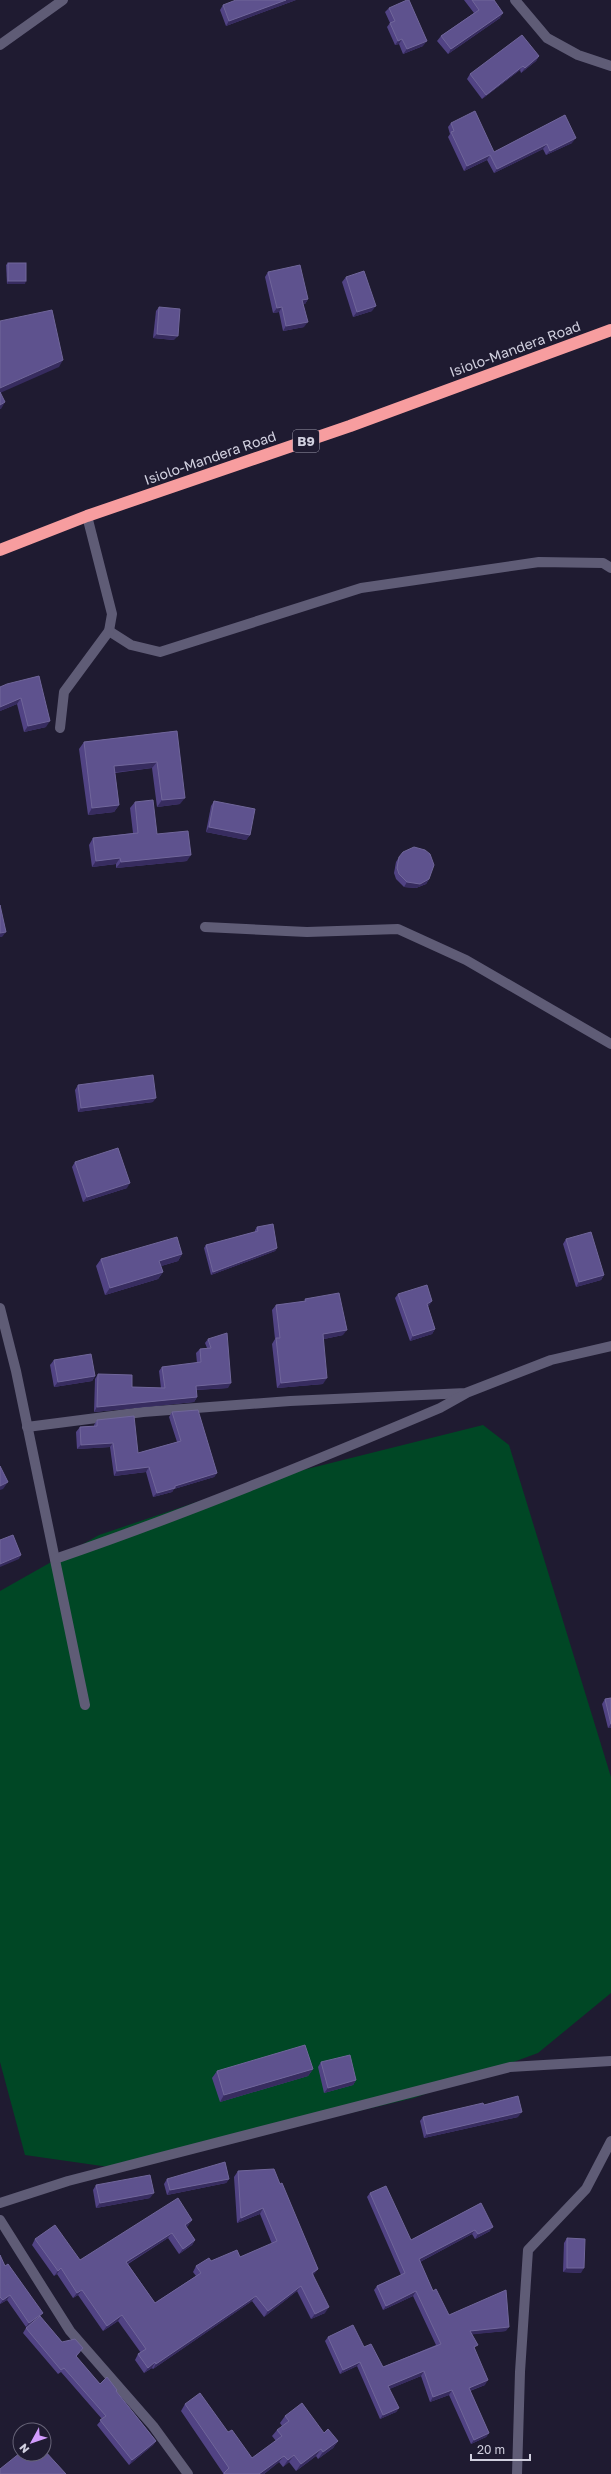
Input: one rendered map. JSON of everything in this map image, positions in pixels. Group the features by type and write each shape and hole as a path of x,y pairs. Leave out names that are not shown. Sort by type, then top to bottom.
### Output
{"highway":[{"name":"Isiolo-Mandera Road","path":"0,550 87,516 350,426 611,330"}],"street":[{"path":"0,45 63,0"},
{"path":"515,0 547,38 578,55 611,66"},
{"path":"60,728 64,692 109,631 112,614 87,516"},
{"path":"109,631 131,645 160,652 361,588 539,562 603,563 611,568"},
{"path":"205,927 307,932 398,929 466,960 611,1044"},
{"path":"0,1308 27,1427 85,1705"},
{"path":"55,1559 153,1526 278,1476 440,1408 466,1393 551,1360 611,1346"},
{"path":"27,1427 190,1409 290,1401 466,1393"},
{"path":"0,2204 68,2181 510,2068 611,2062"},
{"path":"517,2474 520,2372 528,2250 586,2189 611,2142"},
{"path":"0,2220 70,2331 153,2426 188,2474"}],"green space":[{"path":"483,1425 509,1445 611,1777 611,1993 538,2053 414,2098 116,2168 25,2155 0,2062 0,1591 99,1535 259,1481"}],"building":[{"path":"236,0 286,0 229,21 223,5"},
{"path":"409,0 427,41 407,49 402,39 398,41 390,23 395,21 389,8"},
{"path":"472,0 494,0 503,13 451,49 441,36 479,10"},
{"path":"522,35 539,56 525,68 523,66 486,95 470,74"},
{"path":"475,111 494,152 565,115 576,138 550,151 547,144 497,169 490,155 467,166 451,132 454,131 451,123"},
{"path":"8,263 26,263 26,281 8,281"},
{"path":"300,265 308,299 302,300 308,322 286,326 282,307 277,308 268,272"},
{"path":"364,271 376,306 357,312 346,277"},
{"path":"159,307 180,309 178,336 157,334"},
{"path":"52,310 63,360 0,388 0,321"},
{"path":"0,392 5,402 0,405"},
{"path":"39,676 50,721 28,726 21,698 0,707 0,687"},
{"path":"177,731 185,798 162,800 157,762 114,766 119,805 92,808 84,742"},
{"path":"153,800 157,834 188,831 191,855 121,862 120,858 96,861 93,838 138,833 135,802"},
{"path":"214,801 255,809 250,835 209,827"},
{"path":"414,847 425,850 430,854 434,865 429,879 420,884 407,882 399,874 397,868 399,857 403,852"},
{"path":"0,905 6,932 0,933"},
{"path":"153,1075 156,1098 81,1108 78,1085"},
{"path":"118,1148 130,1183 87,1197 75,1162"},
{"path":"273,1224 277,1248 213,1272 206,1245 258,1231 257,1227"},
{"path":"591,1232 604,1275 579,1282 566,1239"},
{"path":"177,1237 182,1254 159,1261 163,1272 110,1288 101,1259"},
{"path":"427,1285 432,1301 427,1304 435,1329 413,1336 398,1294"},
{"path":"339,1293 347,1330 323,1334 327,1378 281,1383 276,1338 280,1338 276,1305 306,1301 305,1299"},
{"path":"227,1333 231,1383 196,1386 197,1397 97,1407 98,1374 132,1375 132,1387 165,1388 162,1367 201,1362 200,1349 211,1348 208,1339"},
{"path":"91,1354 95,1376 58,1382 54,1360"},
{"path":"198,1410 217,1473 175,1486 175,1488 157,1493 149,1467 117,1471 113,1443 81,1445 80,1427 97,1426 97,1420 134,1416 138,1453 181,1441 172,1412"},
{"path":"0,1466 8,1482 0,1486"},
{"path":"13,1535 21,1555 0,1564 0,1540"},
{"path":"611,1698 611,1724 605,1699"},
{"path":"305,2045 313,2069 224,2095 217,2071"},
{"path":"350,2055 356,2080 328,2088 321,2062"},
{"path":"518,2096 522,2112 427,2134 423,2117 483,2103 484,2105"},
{"path":"225,2162 229,2179 170,2190 167,2179"},
{"path":"274,2169 280,2184 282,2183 318,2269 312,2273 329,2307 315,2314 301,2286 268,2311 256,2296 148,2368 138,2354 146,2349 122,2315 107,2326 82,2290 77,2293 61,2268 58,2271 35,2239 55,2225 80,2260 178,2198 192,2220 185,2225 195,2240 183,2249 172,2233 126,2262 155,2303 201,2273 196,2266 209,2258 211,2261 237,2250 240,2257 277,2241 263,2208 241,2218 238,2171"},
{"path":"150,2175 154,2193 100,2203 96,2185"},
{"path":"386,2186 411,2240 481,2203 493,2227 478,2234 475,2230 419,2259 433,2291 436,2289 449,2315 506,2290 509,2327 470,2331 478,2345 474,2347 488,2380 469,2388 489,2433 474,2440 452,2390 433,2397 424,2371 388,2386 399,2408 383,2415 360,2362 343,2370 328,2337 353,2325 364,2347 371,2344 383,2367 441,2344 416,2291 386,2306 377,2286 405,2273 370,2193"},
{"path":"567,2238 585,2239 584,2268 567,2268"},
{"path":"0,2255 5,2266 8,2264 43,2313 29,2323 10,2295 3,2300 0,2297"},
{"path":"40,2316 62,2342 75,2339 83,2348 76,2356 100,2384 107,2377 117,2390 116,2391 156,2441 132,2460 100,2420 106,2416 64,2368 61,2370 26,2328"},
{"path":"200,2393 228,2432 232,2430 252,2458 282,2436 277,2430 289,2421 285,2416 302,2403 324,2433 328,2429 338,2441 323,2452 321,2449 301,2464 294,2455 288,2460 284,2456 259,2474 225,2474 224,2473 229,2468 185,2404"},
{"path":"12,2459 12,2462 52,2462 52,2459 66,2474 0,2474 0,2469"}]}
